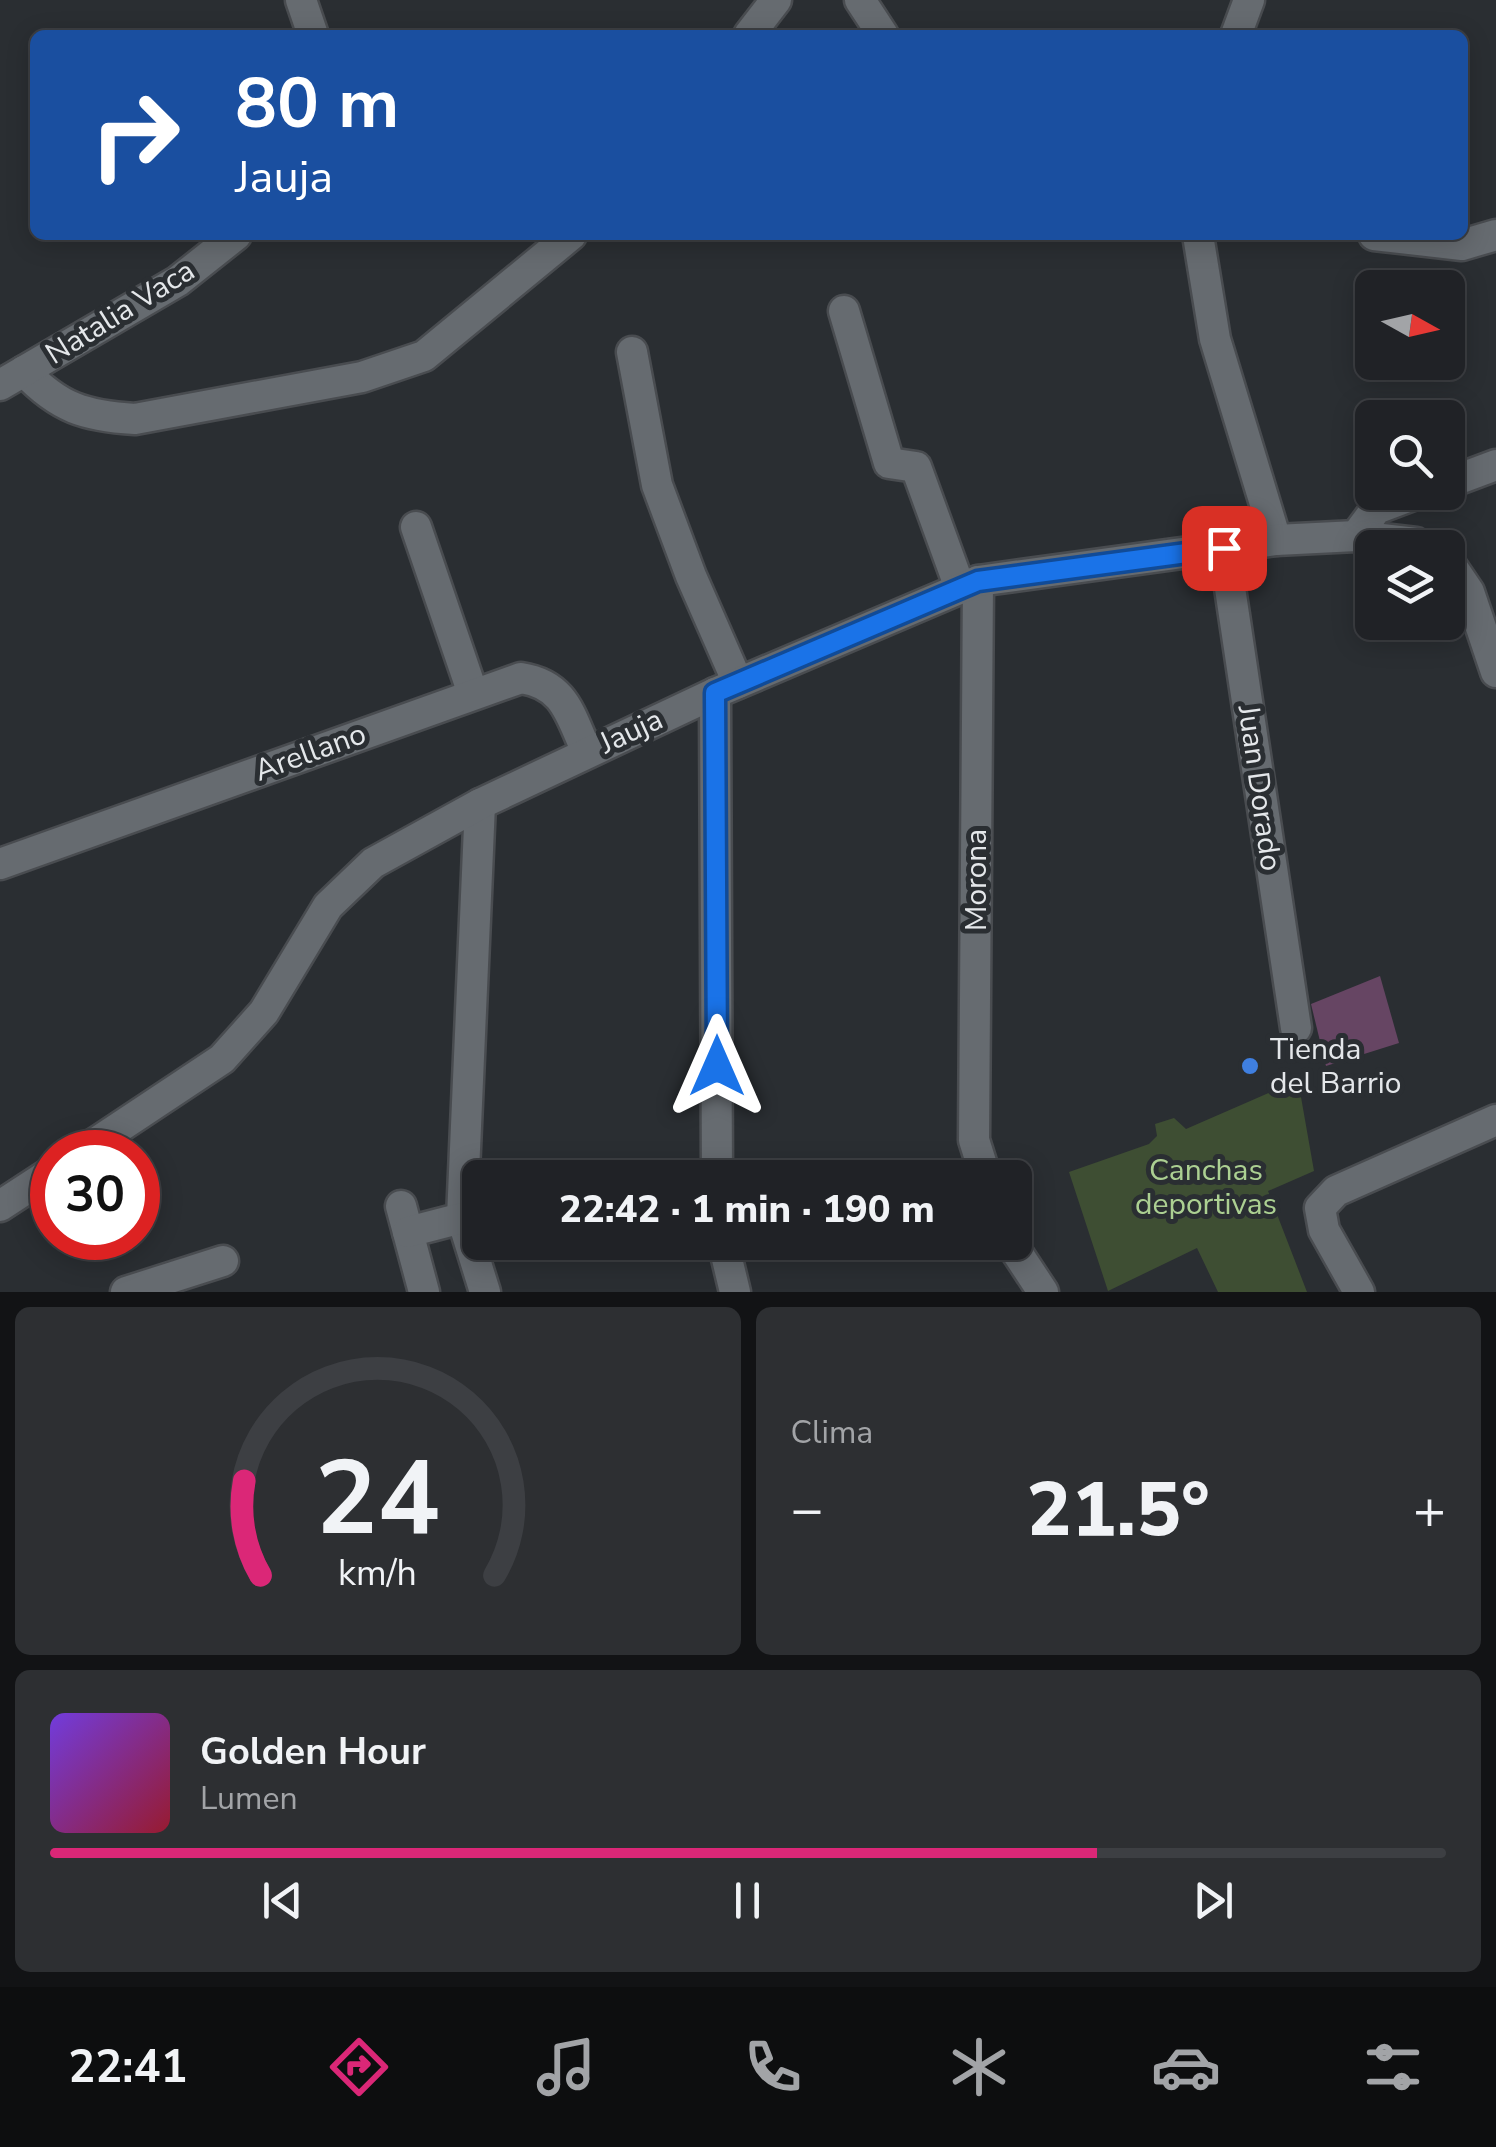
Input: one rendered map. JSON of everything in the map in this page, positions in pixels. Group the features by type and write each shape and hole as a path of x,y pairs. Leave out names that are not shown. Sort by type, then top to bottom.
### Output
{"street":[{"path":"302,0 310,30"},
{"path":"753,30 776,0"},
{"path":"860,0 880,30"},
{"path":"1238,30 1249,0"},
{"path":"1418,240 1462,245 1496,235"},
{"name":"Natalia Vaca","path":"12,378 178,281 230,240"},
{"path":"12,378 72,409 102,417 135,419 362,377 424,356 564,240"},
{"path":"1199,240 1215,339 1276,540"},
{"path":"844,310 889,463 916,466 969,585"},
{"path":"632,352 657,485 727,688 717,1160"},
{"path":"1465,477 1496,465"},
{"path":"416,527 473,694"},
{"name":"Jauja","path":"115,1130 222,1059 264,1012 328,906 373,863 480,804 587,752 969,585 1276,540 1355,536"},
{"name":"Juan Dorado","path":"1224,548 1296,1028"},
{"name":"Morona","path":"969,585 974,1140 980,1160"},
{"path":"1465,587 1496,672"},
{"name":"Arellano","path":"0,864 521,678 552,688 561,697 587,752"},
{"path":"465,1160 480,804"},
{"path":"1359,1292 1324,1230 1320,1208 1336,1191 1496,1120"},
{"path":"0,1206 30,1186"},
{"path":"424,1292 404,1219 462,1218"},
{"path":"475,1260 485,1292"},
{"path":"727,1260 735,1292"},
{"path":"1022,1260 1042,1292"},
{"path":"126,1292 223,1261"}],"green space":[{"name":"Canchas deportivas","path":"1298,1080 1314,1171 1268,1191 1307,1292 1218,1292 1197,1248 1108,1291 1069,1172 1149,1144 1157,1136 1155,1124 1174,1118 1186,1129"}],"building":[{"path":"1380,976 1399,1043 1326,1066 1311,1004"}],"place":[{"name":"Tienda del Barrio","path":"1250,1066"}],"route":[{"path":"717,1066 715,693 978,581 1224,548"}]}
